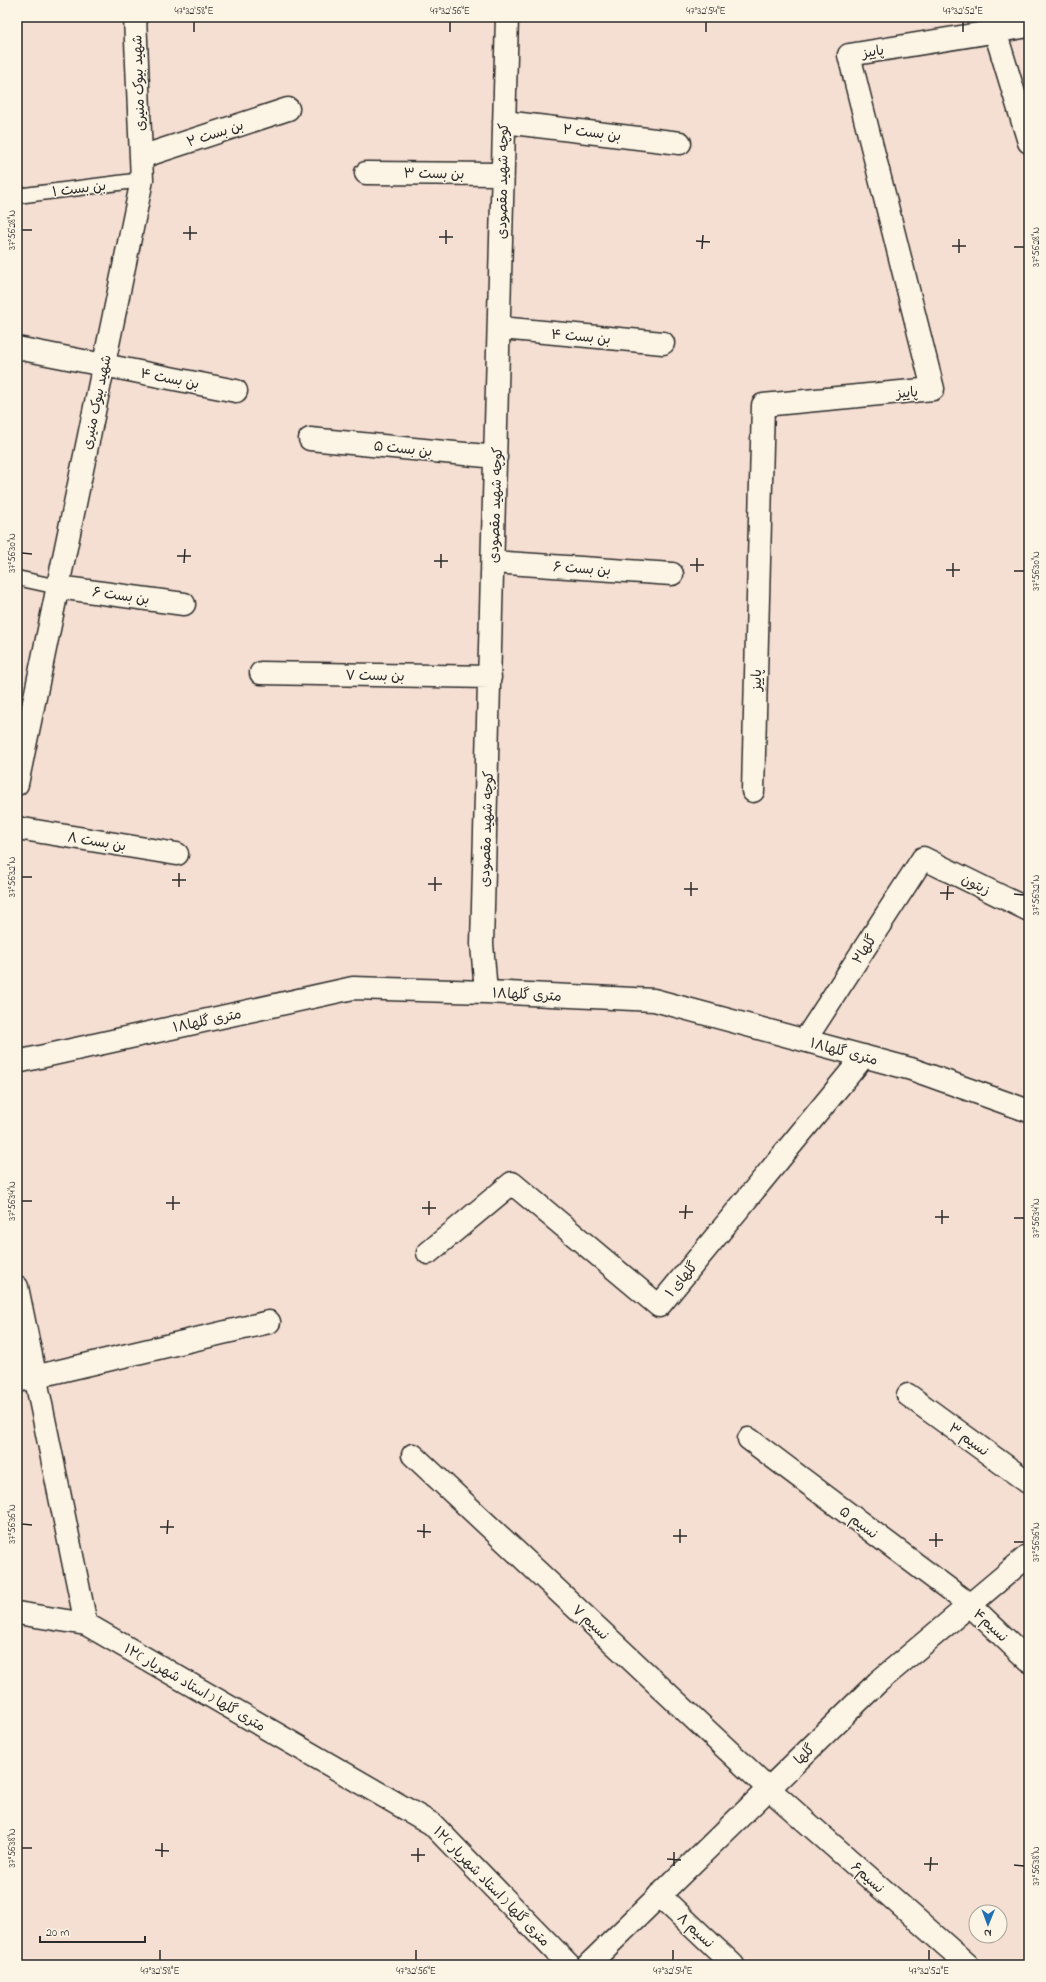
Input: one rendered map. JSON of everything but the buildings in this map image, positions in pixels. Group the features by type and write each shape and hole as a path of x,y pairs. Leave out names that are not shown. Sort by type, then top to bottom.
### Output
{"street":[{"name":"شهید بیوک منیری","path":"17,784 142,180 135,17"},
{"name":"کوچه شهید مقصودی","path":"486,992 482,944 500,328 502,174 507,17"},
{"name":"پاییز","path":"753,791 763,405 933,390 848,55 1029,26"},
{"path":"995,31 1029,142"},
{"name":"بن بست ۲","path":"141,157 288,109"},
{"name":"بن بست ۲","path":"504,122 680,143"},
{"name":"بن بست ۳","path":"366,173 502,174"},
{"name":"بن بست ۴","path":"500,328 663,343"},
{"path":"17,348 104,364"},
{"name":"بن بست ۴","path":"104,364 236,391"},
{"name":"بن بست ۵","path":"310,439 496,457"},
{"name":"بن بست ۶","path":"493,562 672,574"},
{"name":"بن بست ۶","path":"58,587 184,604"},
{"name":"بن بست ۷","path":"261,673 490,677"},
{"name":"بن بست ۸","path":"17,828 177,854"},
{"name":"زیتون","path":"923,858 1029,910"},
{"name":"گلها۲","path":"805,1040 923,858"},
{"name":"۱۸متری گلها","path":"17,1062 353,988 486,992 654,1000 911,1069 1029,1111"},
{"name":"گلهای ۱","path":"428,1253 512,1183 659,1306 864,1056"},
{"path":"17,1287 26,1379 86,1624 17,1613"},
{"path":"26,1379 269,1322"},
{"name":"نسیم ۳","path":"908,1395 1029,1483"},
{"name":"نسیم ۵","path":"749,1439 970,1605"},
{"name":"نسیم ۷","path":"414,1455 768,1788"},
{"name":"گلها","path":"588,1965 878,1682 1029,1555"},
{"name":"نسیم۴","path":"970,1605 1029,1661"},
{"name":"۱۲متری گلها ( استاد شهریار )","path":"86,1624 432,1824 569,1965"},
{"name":"نسیم۶","path":"768,1788 968,1965"},
{"name":"نسیم ۸","path":"659,1895 733,1965"}],"lane":[{"name":"بن بست ۱","path":"17,196 142,180"},
{"path":"17,578 58,587"}]}
